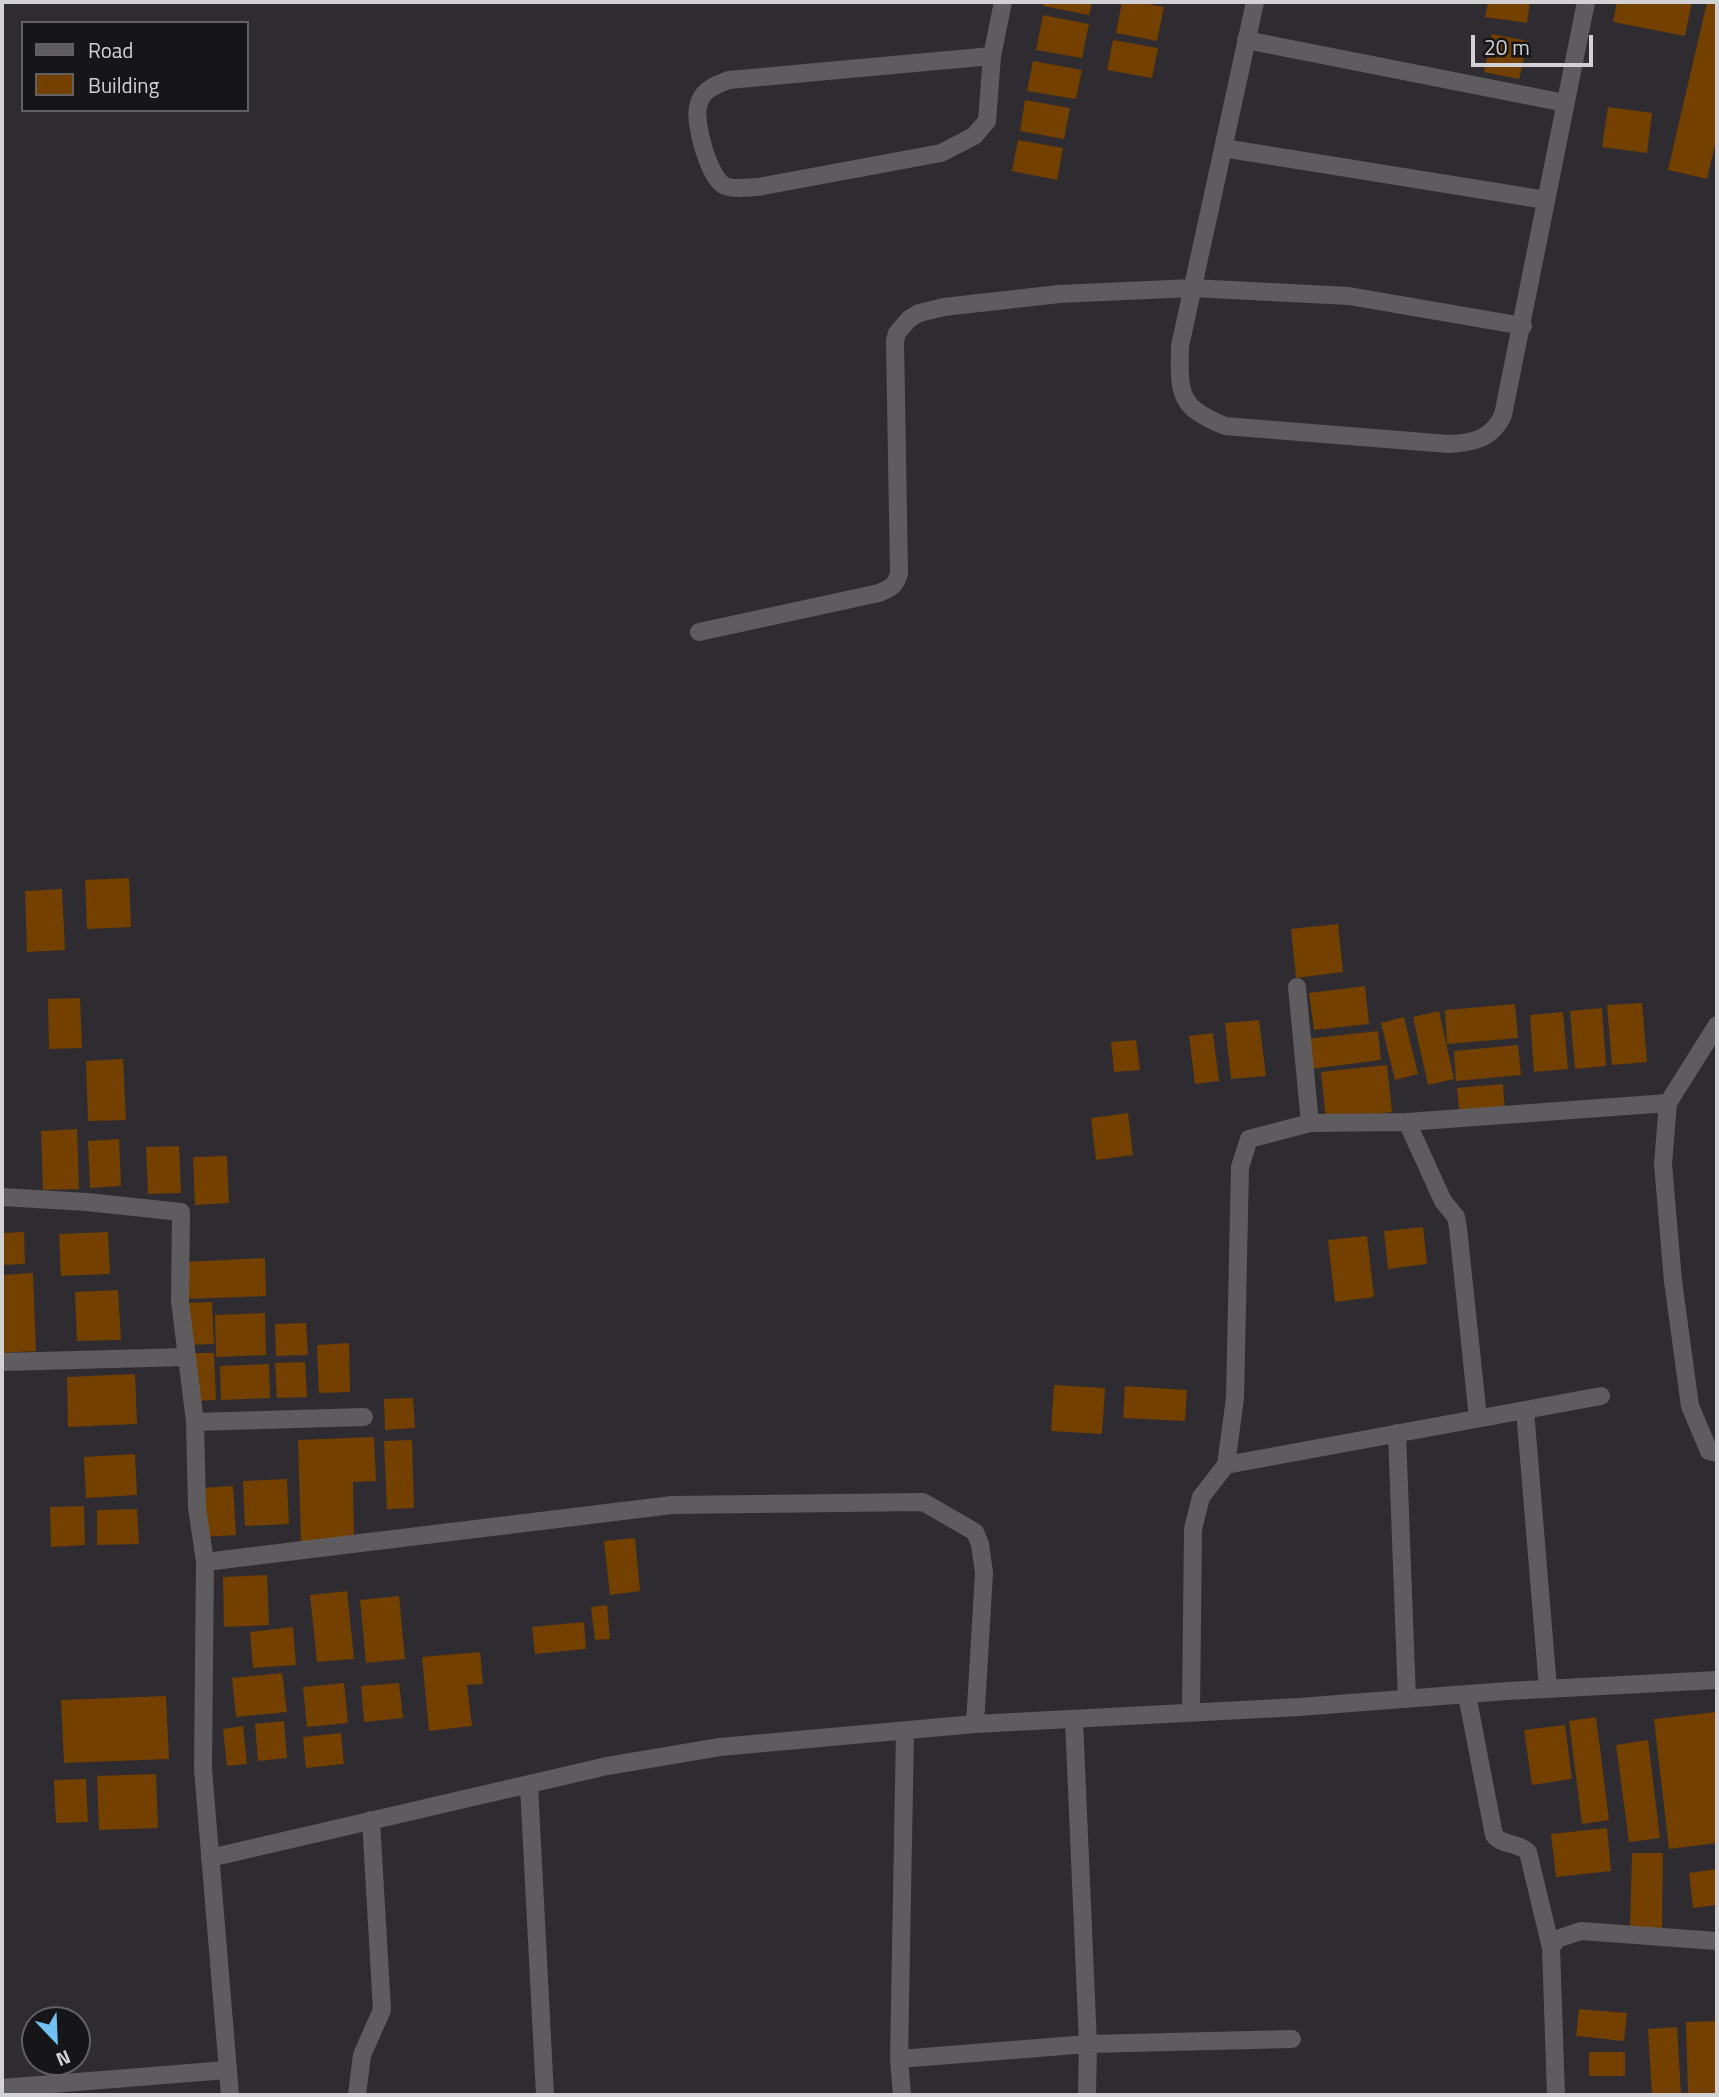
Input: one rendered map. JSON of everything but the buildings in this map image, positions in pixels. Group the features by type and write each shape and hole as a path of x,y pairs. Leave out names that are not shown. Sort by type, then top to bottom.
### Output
{"street":[{"path":"992,56 729,80 713,86 703,95 697,107 709,168 723,186 758,187 941,153 974,136 987,121 992,56 1003,2"},
{"path":"1255,2 1180,346 1179,382 1187,405 1206,418 1225,426 1448,444 1471,443 1490,434 1503,415 1586,2"},
{"path":"1246,40 1566,103"},
{"path":"1223,148 1546,200"},
{"path":"699,632 879,593 897,582 899,552 895,341 897,333 909,319 919,313 944,307 1059,294 1192,288 1349,296 1523,326"},
{"path":"1297,987 1311,1123"},
{"path":"1717,1025 1668,1103 1663,1164 1673,1281 1690,1406 1709,1451 1717,1453"},
{"path":"1191,1712 1193,1529 1201,1497 1226,1465 1235,1398 1240,1167 1250,1139 1311,1123 1407,1122 1668,1103"},
{"path":"1407,1122 1443,1201 1456,1216 1478,1418"},
{"path":"2,1197 87,1202 181,1212 180,1301 195,1422 197,1507 205,1562 203,1769 230,2095"},
{"path":"2,1362 186,1357"},
{"path":"1226,1465 1601,1396"},
{"path":"1525,1410 1548,1688"},
{"path":"195,1422 364,1417"},
{"path":"1397,1433 1407,1699"},
{"path":"205,1562 672,1505 923,1502 975,1532 980,1544 984,1573 975,1724"},
{"path":"211,1858 607,1766 720,1747 975,1724 1299,1707 1548,1688 1717,1680"},
{"path":"1467,1695 1494,1835 1502,1842 1515,1844 1528,1852 1550,1948 1556,2095"},
{"path":"1074,1720 1088,2044 1087,2095"},
{"path":"902,2095 899,2059 905,1731"},
{"path":"529,1786 545,2095"},
{"path":"357,2095 362,2055 382,2010 370,1820"},
{"path":"1550,1948 1557,1939 1581,1931 1717,1941"},
{"path":"899,2059 1088,2044 1292,2039"},
{"path":"2,2088 227,2070"}]}
